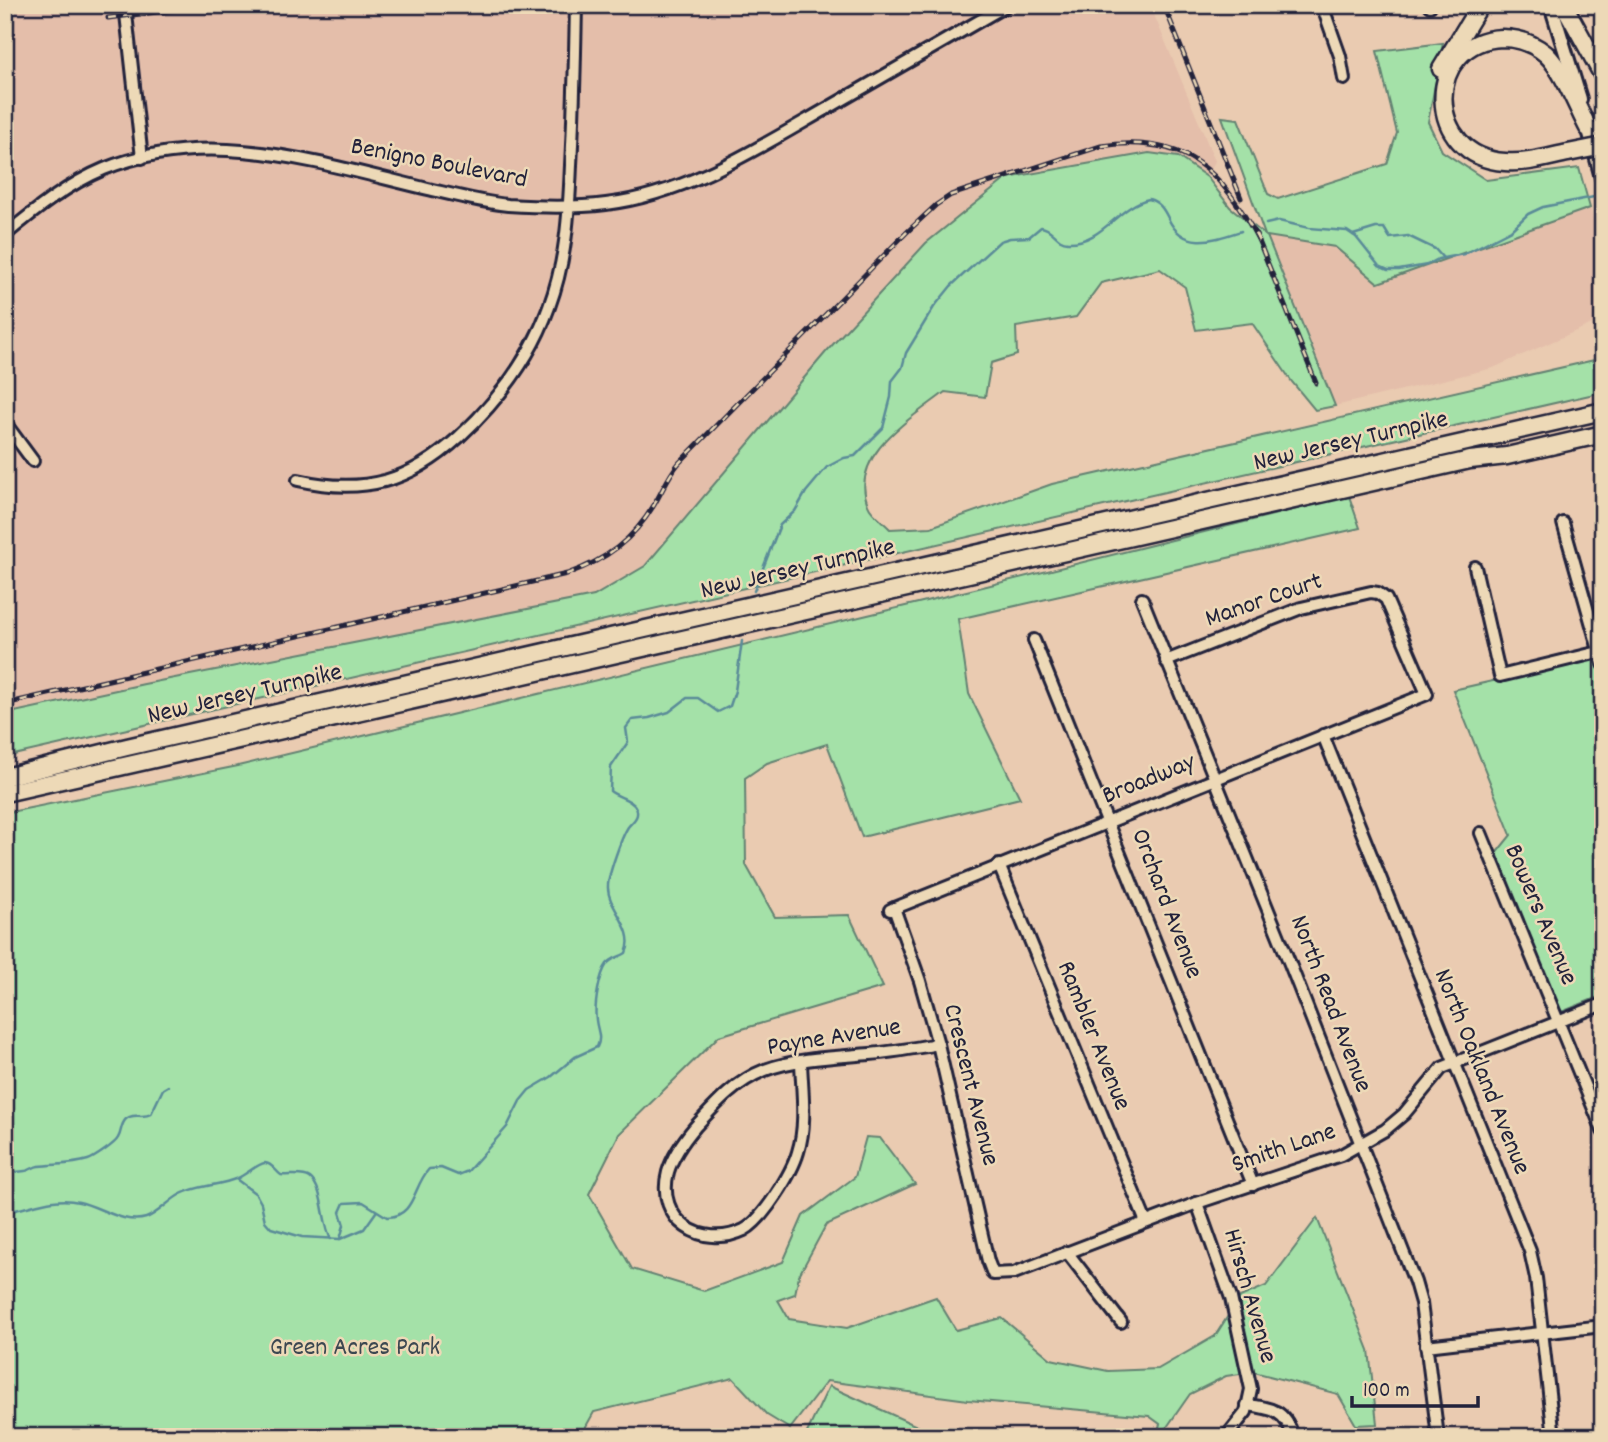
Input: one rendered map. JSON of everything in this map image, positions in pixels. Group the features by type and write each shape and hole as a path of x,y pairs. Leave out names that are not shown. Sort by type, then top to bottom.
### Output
{"highway":[{"path":"1480,5 1451,50 1438,79 1434,105 1443,133 1451,146 1464,157 1491,168 1521,169 1603,146"},
{"path":"1564,5 1603,76"},
{"path":"1588,128 1557,69 1544,53 1516,40 1498,38 1471,48 1457,60 1447,77 1442,102 1448,125 1462,145 1486,159 1522,162 1603,152"},
{"name":"New Jersey Turnpike","path":"5,777 141,743 1603,411"},
{"name":"New Jersey Turnpike","path":"5,793 1373,482 1603,434"}],"main road":[{"path":"1551,5 1603,181"}],"street":[{"path":"125,5 142,158"},
{"path":"298,480 325,486 355,488 408,474 445,450 487,411 529,348 549,309 567,239 576,5"},
{"name":"Benigno Boulevard","path":"5,235 66,189 102,170 142,158 190,149 260,151 467,198 507,204 569,206 606,204 644,197 739,159 1007,5"},
{"path":"1322,5 1344,79"},
{"path":"5,423 33,461"},
{"path":"1563,523 1603,664"},
{"path":"1475,567 1500,676 1601,651"},
{"name":"Manor Court","path":"1166,661 1300,608 1371,592 1386,599 1427,694"},
{"name":"North Read Avenue","path":"1142,599 1216,778 1415,1282 1421,1303 1438,1437"},
{"name":"Orchard Avenue","path":"1034,640 1109,821 1253,1185"},
{"name":"Broadway","path":"892,909 1427,694"},
{"name":"North Oakland Avenue","path":"1322,735 1530,1251 1536,1278 1554,1437"},
{"name":"Bowers Avenue","path":"1481,833 1603,1131"},
{"name":"Rambler Avenue","path":"999,865 1146,1222"},
{"name":"Crescent Avenue","path":"892,909 920,981 938,1044 993,1274"},
{"name":"Smith Lane","path":"993,1274 1014,1273 1197,1203 1341,1155 1362,1145 1404,1115 1442,1069 1603,1004"},
{"name":"Payne Avenue","path":"801,1062 803,1122 798,1152 774,1199 750,1225 735,1233 719,1235 694,1232 683,1226 673,1214 668,1201 666,1183 672,1160 684,1139 718,1101 745,1080 765,1070 801,1062 938,1044"},
{"name":"Hirsch Avenue","path":"1197,1203 1231,1297 1251,1389 1246,1412 1226,1437"},
{"path":"1067,1252 1121,1322"},
{"path":"1426,1346 1603,1326"},
{"path":"1247,1405 1275,1409 1286,1420 1293,1437"}],"shaded area":[{"path":"5,5 1150,5 1215,161 1207,177 1178,157 926,243 826,352 645,566 594,596 144,684 5,714"},
{"path":"1590,208 1603,254 1603,319 1493,368 1335,406 1266,236 1335,247 1378,283"}],"green space":[{"path":"1443,43 1428,122 1442,151 1486,180 1579,168 1590,208 1378,283 1335,247 1267,236 1335,406 1315,410 1292,382 1252,323 1196,330 1185,287 1160,269 1101,283 1076,317 1016,327 1017,355 991,363 985,397 945,392 887,439 867,470 864,487 868,505 890,529 931,527 1052,484 1603,358 1603,392 5,757 5,714 144,684 594,596 645,566 826,352 926,243 1007,178 1149,153 1178,157 1207,177 1230,207 1265,235 1222,117 1238,119 1268,194 1278,199 1387,164 1397,133 1377,51"},
{"name":"Green Acres Park","path":"1349,496 1360,528 958,619 969,694 1020,798 862,837 827,744 767,763 745,778 746,865 775,917 849,915 883,987 719,1036 619,1134 589,1194 632,1269 704,1291 783,1262 803,1216 855,1177 866,1137 880,1138 915,1184 826,1225 799,1275 795,1294 778,1300 789,1319 847,1328 936,1297 956,1330 1002,1318 1051,1359 1108,1371 1158,1369 1215,1336 1240,1297 1266,1286 1317,1218 1369,1350 1377,1424 1356,1425 1338,1394 1254,1372 1226,1376 1190,1394 1160,1437 1156,1437 1160,1424 1149,1416 968,1400 827,1381 790,1429 767,1415 733,1378 594,1412 580,1437 5,1437 5,813 238,766 918,603"},
{"path":"1594,658 1603,678 1603,995 1559,1013 1494,856 1511,835 1453,690"},
{"path":"829,1386 928,1431 925,1437 805,1437"}],"waterway":[{"path":"1266,224 1279,221 1309,228 1347,231 1356,237 1379,266 1388,270 1399,270 1464,254 1511,230 1528,214 1543,207 1594,197"},
{"path":"754,591 780,525 795,511 806,492 827,467 844,458 855,456 883,428 892,381 902,368 906,353 934,307 951,286 1000,241 1029,237 1041,227 1064,241 1080,241 1101,231 1128,209 1149,199 1160,206 1174,228 1190,239 1210,240 1241,231"},
{"path":"1353,235 1384,228 1390,238 1408,236 1435,249 1443,258"},
{"path":"340,1239 344,1225 340,1212 344,1203 363,1202 387,1217 403,1212 429,1169 441,1168 458,1175 468,1171 507,1127 520,1101 529,1090 551,1077 575,1057 597,1047 599,1037 596,1007 602,975 609,962 626,953 628,944 625,928 609,896 608,883 622,839 637,814 631,802 610,791 611,767 628,742 626,728 632,720 669,712 687,698 698,698 718,712 730,706 735,691 742,641"},
{"path":"5,1177 37,1166 76,1163 95,1157 116,1141 126,1119 151,1114 163,1089 168,1086"},
{"path":"5,1212 60,1200 87,1204 129,1219 146,1218 181,1194 238,1178 267,1163 281,1175 304,1176 315,1183 331,1239"},
{"path":"236,1179 256,1194 265,1221 271,1228 302,1237 340,1239 364,1229 376,1212"},
{"path":"5,1226 10,1230 5,1248"}],"railway":[{"path":"108,18 214,5"},
{"path":"1164,5 1241,198"},
{"path":"5,704 567,574 594,562 628,539 646,517 679,463 906,233 951,195 1101,146 1156,146 1178,152 1198,162 1215,177 1245,216 1259,241"},
{"path":"1256,234 1316,383"}]}
